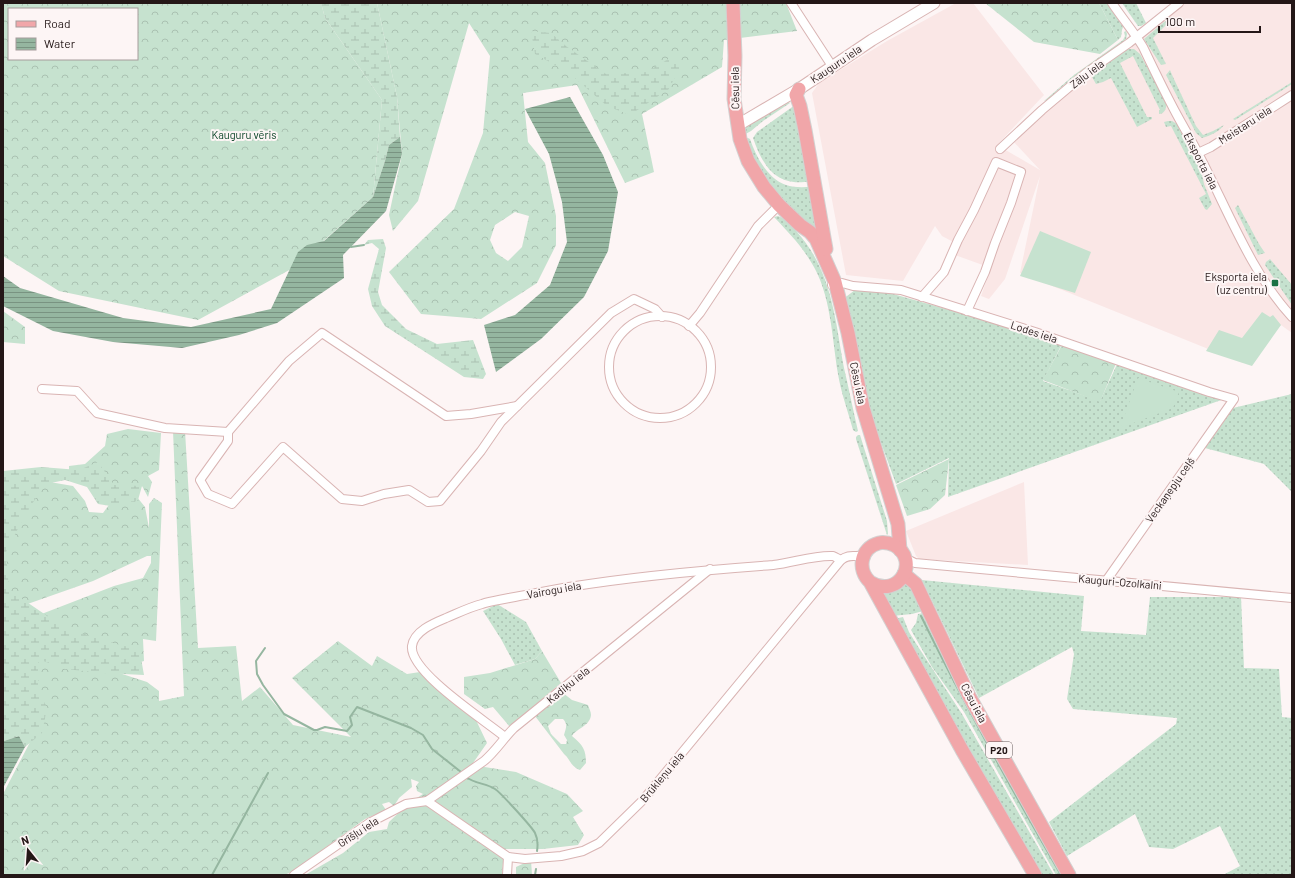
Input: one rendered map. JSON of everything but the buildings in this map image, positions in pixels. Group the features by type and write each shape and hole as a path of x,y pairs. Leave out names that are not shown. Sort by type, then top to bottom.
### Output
{"main road":[{"name":"Cēsu iela","path":"733,3 735,56 734,98 740,139 748,161 764,186 779,205 816,239 830,271 833,285 833,295 852,391 862,432 889,520 892,538 901,559 916,584 969,696 1069,875"},
{"name":"Kauguru iela","path":"738,125 799,89 872,40 934,3"},
{"path":"799,89 796,95 805,130 830,271"},
{"name":"Cēsu iela","path":"800,225 822,268 833,285"},
{"path":"885,543 901,559 898,582 889,586 879,587 870,582 863,574 863,560 872,546 885,543"},
{"name":"P20","path":"870,582 962,750 1035,875"}],"street":[{"path":"790,3 832,66"},
{"name":"Eksporta iela","path":"1112,3 1137,37 1254,263 1274,294 1292,317"},
{"name":"Zāļu iela","path":"1000,149 1086,73 1137,37 1179,3"},
{"name":"Meistaru iela","path":"1198,153 1211,147 1292,95"},
{"path":"922,297 944,272 996,162 1021,172 985,272 967,311"},
{"path":"689,326 700,313 758,226 779,205"},
{"name":"Lodes iela","path":"833,285 842,283 853,286 901,290 1035,332 1209,392 1234,399"},
{"path":"517,406 471,414 446,416 322,333 289,361 228,432 228,441 200,480 208,494 232,504 283,447 342,499 362,501 384,494 409,490 428,502 440,502 481,451 501,422 611,313 634,299 655,309 662,316"},
{"path":"662,316 672,318 696,331 709,354 711,370 708,386 700,399 688,410 673,417 658,419 642,415 628,408 618,397 612,385 609,371 610,357 615,343 623,332 634,323 648,318 662,316"},
{"path":"42,389 77,391 97,413 165,428 228,432"},
{"name":"Veckaņepju ceļš","path":"1106,581 1234,399"},
{"path":"842,559 851,555 860,556 863,560"},
{"name":"Vairogu iela","path":"505,737 441,688 425,672 419,664 413,651 412,646 416,636 441,620 482,604 541,592 612,580 710,569 778,564 834,556 842,559"},
{"name":"Brūkleņu iela","path":"508,857 525,859 561,856 583,851 600,843 643,800 842,559"},
{"name":"Kauguri-Ozolkalni","path":"901,559 916,566 948,566 1292,598"},
{"name":"Kadiķu iela","path":"427,800 490,757 505,737 520,723 710,569"},
{"path":"427,800 508,857 507,875"},
{"name":"Grīšļu iela","path":"294,875 369,823 406,804 427,800"}],"shaded area":[{"path":"956,3 973,3 1044,95 997,145 1040,170 1011,139 1182,3 1292,3 1292,333 1281,325 1243,363 1020,273 1040,176 1005,279 989,299 981,296 991,268 955,255 959,245 942,236 935,226 903,281 846,275 812,93 819,83 887,41"},
{"path":"1024,482 1028,565 919,559 916,556 906,531"}],"green space":[{"name":"Kauguru vēris","path":"3,3 321,3 325,18 382,100 373,197 293,268 198,320 59,291 3,256"},
{"path":"321,3 377,3 397,97 400,137 389,145 373,197 382,100 325,18"},
{"path":"377,3 786,3 797,31 724,40 722,67 642,114 654,172 625,183 577,85 523,93 528,142 545,163 556,216 556,245 537,283 481,319 421,314 389,272 454,209 483,133 490,56 469,23 418,201 393,231 389,215 402,154 397,97","holes":["515,212 529,216 522,247 508,261 496,253 490,240 495,225"]},
{"path":"985,3 1099,3 1118,40 1100,54 1034,42"},
{"path":"1099,3 1107,3 1123,27 1121,37 1118,40"},
{"path":"1122,3 1136,3 1146,23 1138,26"},
{"path":"1170,17 1172,19 1153,38 1166,64 1161,65 1144,39"},
{"path":"531,31 551,33 566,46 606,74 647,72 670,58 681,65 669,89 630,115 607,106 568,72 535,54"},
{"path":"1126,31 1126,39 1120,45 1059,89 1048,100 1044,101 1074,75 1123,40 1125,36 1124,32"},
{"path":"1128,49 1134,49 1140,54 1167,103 1164,112 1159,114 1160,110 1133,56 1120,63 1147,117 1152,117 1152,119 1137,127 1111,78 1096,84 1092,77 1094,72"},
{"path":"1170,70 1196,126 1203,135 1224,125 1220,129 1211,135 1202,138 1196,133 1166,75"},
{"path":"1292,82 1292,84 1235,120 1233,119"},
{"path":"788,102 790,103 742,136 743,130 748,124 761,118 781,104"},
{"path":"795,105 811,181 789,181 780,178 773,173 762,158 753,138 757,132"},
{"path":"1172,121 1177,124 1202,174 1204,184 1212,204 1207,210 1199,198 1206,194 1171,126 1166,127 1164,122"},
{"path":"743,139 750,139 759,160 768,173 774,178 789,186 812,187 821,237 770,187 756,166"},
{"path":"1238,205 1265,253 1258,255 1235,208"},
{"path":"778,216 790,224 808,246 825,279 834,313 858,431 856,432 853,430 841,388 830,316 818,274 794,238 774,217"},
{"path":"1040,231 1091,252 1075,293 1020,276"},
{"path":"383,239 386,248 378,292 382,305 406,329 437,344 473,340 486,374 483,379 464,377 385,326 372,306 368,289 379,249 372,243 364,245 368,240"},
{"path":"1270,259 1292,285 1292,305 1265,265"},
{"path":"855,290 886,292 1063,342 1043,381 1100,401 1119,360 1227,398 948,497 949,458 896,484 863,393 843,299"},
{"path":"3,311 25,327 25,344 3,342"},
{"path":"1262,312 1270,317 1273,315 1281,325 1252,366 1206,351 1219,330 1242,338"},
{"path":"1063,343 1117,361 1100,402 1043,380"},
{"path":"1138,378 1179,392 1173,408 1120,428"},
{"path":"1292,394 1292,492 1264,464 1205,448 1233,408"},
{"path":"128,429 161,433 159,470 148,476 152,482 148,497 142,486 126,491 69,473 69,466 85,464 105,446 107,434"},
{"path":"173,431 185,431 198,648 236,646 242,701 260,687 293,725 351,737 292,678 338,641 372,666 377,656 407,674 420,672 474,716 487,743 473,763 478,766 516,772 567,794 583,811 573,817 584,835 578,845 543,849 504,849 502,875 305,875 343,853 369,832 387,829 389,822 409,803 423,794 417,791 416,786 419,782 411,779 412,787 399,798 394,806 389,802 382,804 386,810 365,819 292,872 284,875 3,875 3,794 41,721 29,681 39,650 79,660 147,682 159,691 159,701 184,696"},
{"path":"858,435 860,435 887,521 887,535 856,439"},
{"path":"949,459 945,495 930,509 907,516 896,485"},
{"path":"98,462 114,485 142,486 138,500 134,502 123,501 117,507 98,504 87,487 65,480 46,484 27,511 6,552 9,590 65,628 123,646 139,647 144,675 65,669 38,659 38,689 47,708 42,733 25,747 19,736 4,741 3,743 3,471 41,467 79,470"},
{"path":"44,481 73,486 85,501 89,512 103,513 111,502 137,497 145,507 149,528 149,504 154,498 162,503 156,641 143,639 144,661 134,664 26,620 114,586 143,578 151,563 151,556 147,556 93,581 19,607 5,601 3,523"},
{"path":"922,580 1084,596 1081,631 1146,635 1150,597 1241,597 1244,668 1279,669 1282,717 1292,718 1292,875 1223,875 1240,866 1220,826 1173,849 1149,847 1135,814 1067,856 1049,822 1176,724 1177,718 1073,709 1067,699 1074,654 1072,647 979,698"},
{"path":"910,581 923,611 912,614 892,616 879,592 899,587"},
{"path":"497,604 526,622 542,651 535,659 515,665 501,639 483,611"},
{"path":"924,613 1065,875 1056,875 964,712 932,667 911,630 916,623 918,614"},
{"path":"903,617 909,632 962,714 1054,875 1040,875 894,619"},
{"path":"542,651 561,683 510,727 493,707 485,709 464,694 464,677 490,673 535,659"},
{"path":"563,693 572,700 588,705 591,714 590,719 572,736 579,742 585,755 586,763 580,770 572,765 535,716","holes":["555,719 563,719 566,724 564,735 567,740 566,744 561,744 551,734 548,726"]},
{"path":"531,860 532,875 516,875 516,867"}],"water":[{"path":"570,97 603,155 618,192 608,251 584,297 541,339 496,372 484,325 515,315 550,285 567,242 562,202 549,154 525,109"},
{"path":"400,137 402,154 386,211 343,255 344,278 277,323 239,335 182,348 113,342 53,331 3,306 3,276 20,288 123,318 191,327 271,309 298,252 307,245 324,241 373,197 389,145"},
{"path":"19,736 25,747 3,788 3,743 4,741"}],"waterway":[{"path":"351,247 364,245"},
{"path":"921,616 989,747 1061,875"},
{"path":"265,648 256,661 257,674 284,714 314,730 325,727 347,731 352,725 350,717 357,707 411,728 423,735 432,749 461,772"},
{"path":"212,875 268,773"},
{"path":"466,777 495,789 510,803 535,833 538,842 537,851"},
{"path":"535,875 536,869"}],"place":[{"name":"Eksporta iela (uz centru)","path":"1275,283"}]}
